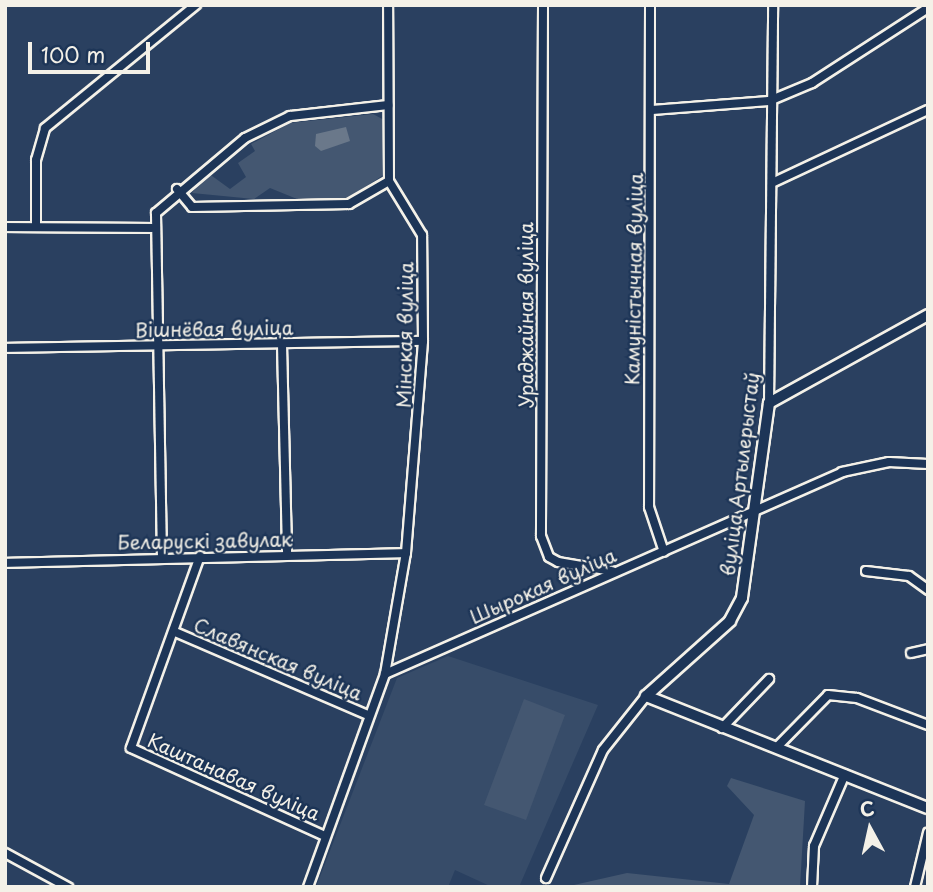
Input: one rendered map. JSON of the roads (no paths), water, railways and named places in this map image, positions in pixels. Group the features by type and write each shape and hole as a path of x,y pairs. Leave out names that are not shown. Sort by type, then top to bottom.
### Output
{"street":[{"path":"36,226 36,160 46,128 196,5"},
{"path":"177,189 192,207 349,205 389,181 388,5"},
{"name":"Ураджайная вуліца","path":"543,5 541,536 549,557 558,562 612,571"},
{"name":"Камуністычная вуліца","path":"650,5 652,110 649,507 664,552"},
{"name":"вуліца Артылерыстаў","path":"546,878 603,750 646,696 736,612 755,513 769,403 774,182 769,101 773,5"},
{"path":"652,110 769,101 812,83 928,8"},
{"path":"162,558 152,228 162,202 244,138 290,116 388,105"},
{"path":"774,182 928,110"},
{"name":"Мінская вуліца","path":"385,674 405,553 423,341 422,235 389,181"},
{"path":"5,227 152,228"},
{"path":"769,403 928,315"},
{"name":"Вішнёвая вуліца","path":"5,348 423,341"},
{"path":"282,345 287,555"},
{"name":"Шырокая вуліца","path":"385,674 612,571 664,552 865,465 928,464"},
{"name":"Беларускі завулак","path":"5,563 200,556 405,553"},
{"path":"175,632 200,556"},
{"path":"866,571 909,576 928,590"},
{"name":"Славянская вуліца","path":"175,632 368,715"},
{"name":"Каштанавая вуліца","path":"175,632 131,748 323,835"},
{"path":"911,653 928,649"},
{"path":"307,887 323,835 385,674"},
{"path":"722,728 769,679"},
{"path":"776,748 828,695 857,698 928,725"},
{"path":"646,696 928,808"},
{"path":"812,887 814,846 845,774"},
{"path":"915,887 928,832"},
{"path":"5,853 68,887"}]}
